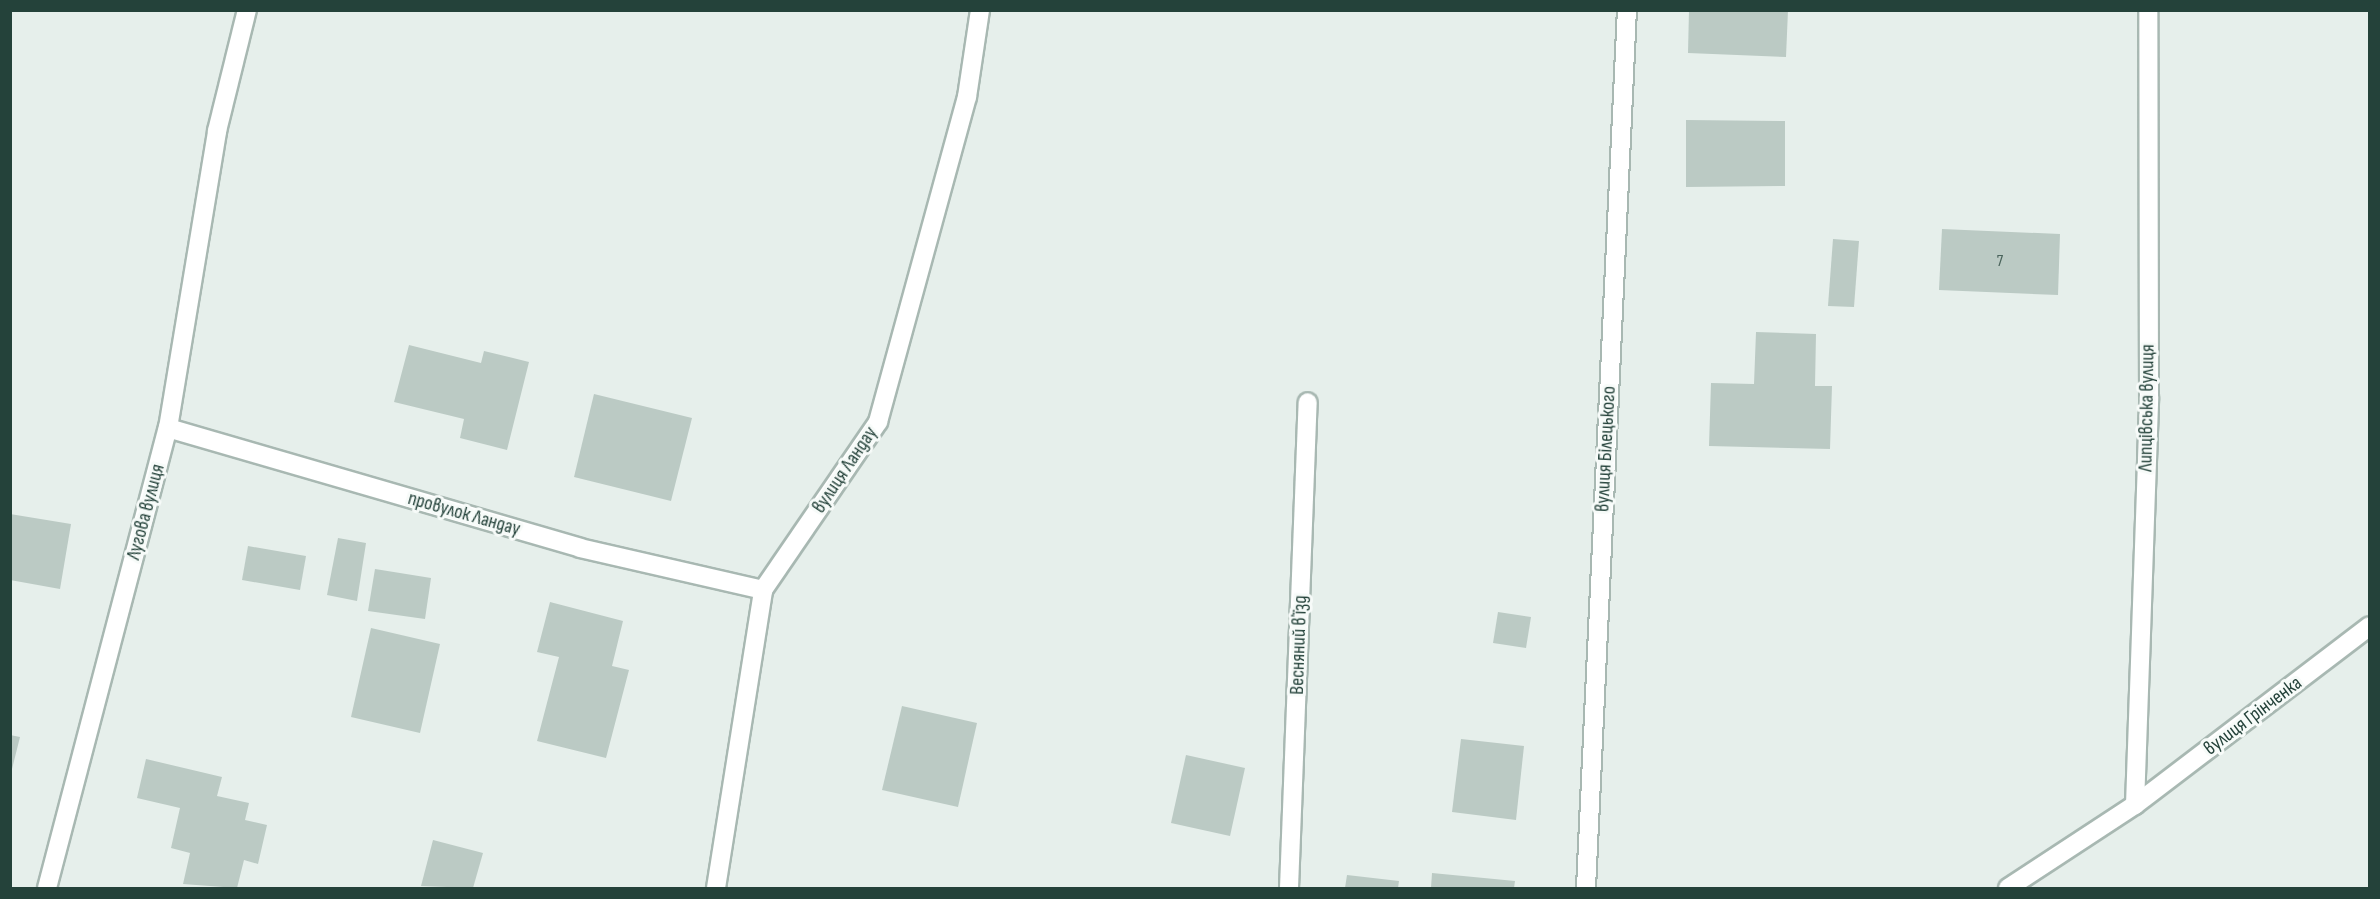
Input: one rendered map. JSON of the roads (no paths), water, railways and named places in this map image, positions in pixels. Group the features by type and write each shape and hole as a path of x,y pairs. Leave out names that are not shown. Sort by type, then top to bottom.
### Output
{"street":[{"name":"Лугова вулиця","path":"47,888 168,428 218,131 247,10"},
{"name":"вулиця Ландау","path":"716,888 763,590 878,422 967,97 980,10"},
{"name":"вулиця Білецького","path":"1586,888 1627,10"},
{"name":"Липцівська вулиця","path":"2135,805 2149,397 2148,10"},
{"name":"Весняний вʼїзд","path":"1289,888 1308,402"},
{"name":"провулок Ландау","path":"168,428 580,548 763,590"},
{"name":"вулиця Грінченка","path":"2008,888 2135,805 2370,626"}]}
